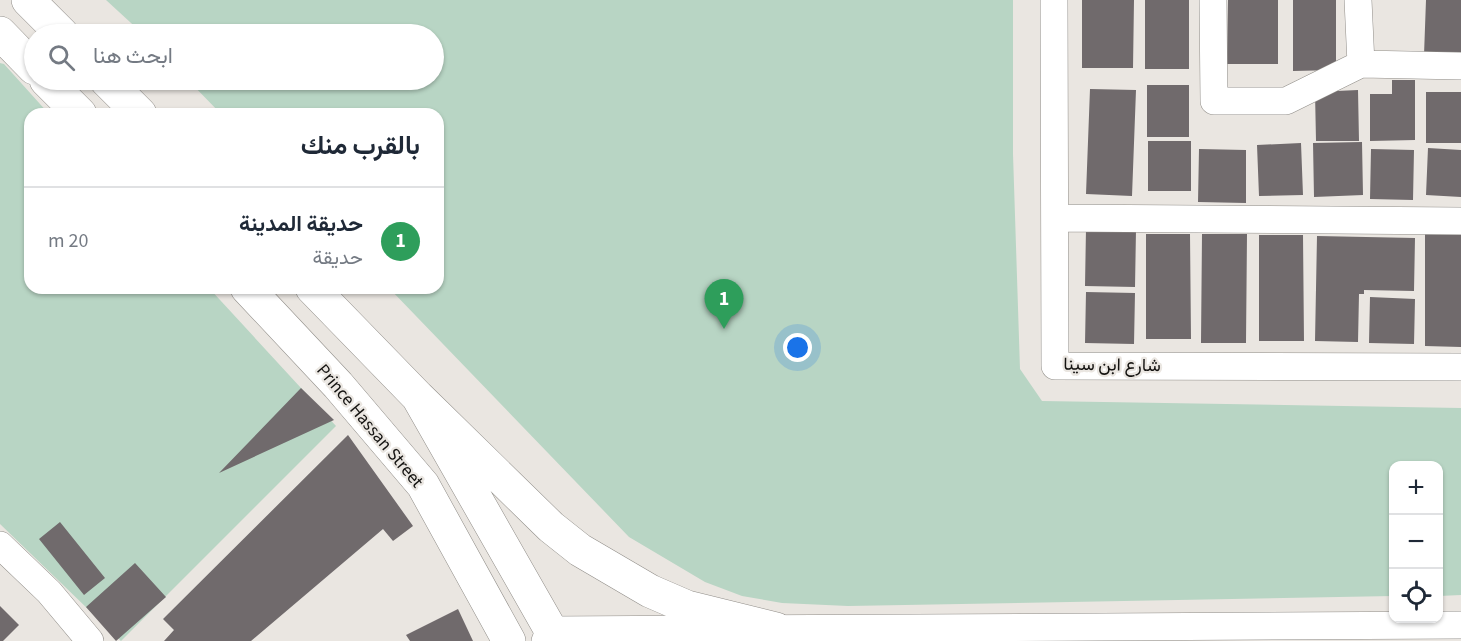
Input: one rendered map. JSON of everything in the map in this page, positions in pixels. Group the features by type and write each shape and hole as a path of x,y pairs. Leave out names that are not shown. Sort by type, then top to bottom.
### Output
{"main road":[{"path":"28,0 52,24"},
{"path":"0,33 24,58"},
{"path":"56,90 74,108"},
{"path":"116,90 134,108"},
{"name":"Prince Hassan Street","path":"253,294 338,385 423,485 510,640"},
{"path":"318,294 418,397 551,527 580,550 650,591 687,607 776,629"},
{"path":"418,397 550,637"}],"street":[{"name":"شارع ابن سينا","path":"1054,0 1055,366 1461,367"},
{"path":"1213,0 1214,101 1286,101 1361,64 1461,66"},
{"path":"1358,0 1361,64"},
{"path":"1055,218 1461,221"},
{"path":"0,545 49,592 90,641"},
{"path":"550,637 776,629 1047,634 1461,625"}],"green space":[{"path":"106,0 1013,0 1013,154 1020,369 1042,401 1461,408 1461,595 1443,596 1443,461 1389,461 1389,596 848,606 782,603 742,596 705,582 629,537 395,294 444,294 444,108 215,108 198,90 444,90 444,24 132,24"},
{"path":"0,63 4,64 24,86 24,90 27,90 44,108 24,108 24,294 215,294 336,426 121,641 0,524"}],"building":[{"path":"1082,0 1134,0 1133,68 1082,68"},
{"path":"1145,0 1189,0 1189,69 1145,69"},
{"path":"1228,0 1278,0 1278,64 1227,64"},
{"path":"1293,0 1336,0 1336,70 1293,71"},
{"path":"1426,0 1461,0 1461,56 1424,55"},
{"path":"1392,80 1415,80 1415,140 1370,141 1370,94 1392,94"},
{"path":"1147,85 1189,85 1189,137 1147,137"},
{"path":"1090,89 1136,90 1132,196 1086,194"},
{"path":"1358,90 1359,141 1316,141 1315,92"},
{"path":"1426,92 1461,92 1461,143 1426,143"},
{"path":"1148,141 1191,141 1191,191 1148,191"},
{"path":"1362,142 1363,195 1314,197 1313,143"},
{"path":"1301,143 1303,195 1259,196 1257,145"},
{"path":"1428,148 1461,150 1461,197 1426,195"},
{"path":"1199,149 1246,150 1246,203 1198,202"},
{"path":"1371,149 1414,150 1413,200 1370,199"},
{"path":"1086,229 1136,230 1135,287 1085,286"},
{"path":"1425,231 1461,231 1461,347 1425,346"},
{"path":"1146,234 1190,234 1191,339 1146,339"},
{"path":"1202,234 1247,234 1246,343 1201,343"},
{"path":"1259,235 1303,235 1304,341 1259,341"},
{"path":"1317,236 1415,238 1414,291 1364,290 1364,294 1359,294 1358,342 1315,341"},
{"path":"1086,292 1135,293 1134,344 1085,343"},
{"path":"1370,297 1415,299 1414,344 1369,343"},
{"path":"301,388 334,420 219,473"},
{"path":"348,435 413,526 393,541 383,529 251,641 164,641 174,630 163,619"},
{"path":"60,522 105,578 84,595 39,539"},
{"path":"135,563 166,597 116,641 86,607"},
{"path":"0,606 19,625 3,641 0,641"},
{"path":"458,609 473,641 410,641 406,635"}],"place":[{"name":"حديقة المدينة","path":"724,329"}]}
